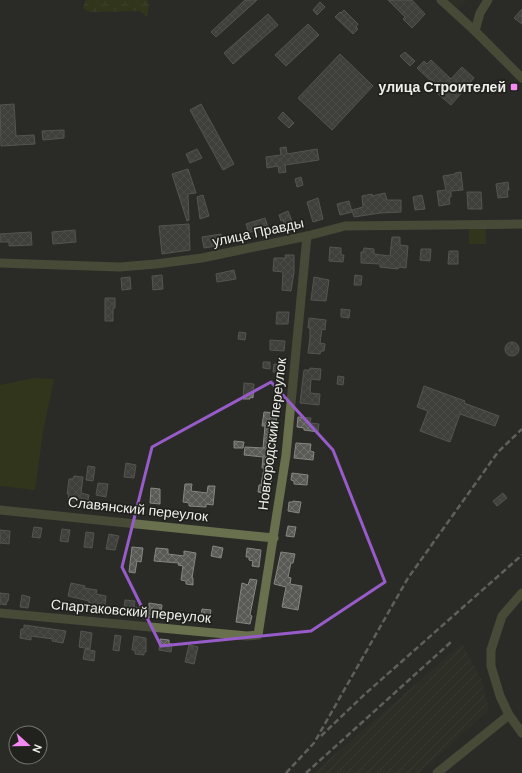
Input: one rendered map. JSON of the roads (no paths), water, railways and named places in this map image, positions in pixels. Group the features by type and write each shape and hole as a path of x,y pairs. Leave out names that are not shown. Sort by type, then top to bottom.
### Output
{"street":[{"path":"441,0 475,31 522,78"},
{"path":"475,31 480,13 488,0"},
{"name":"улица Правды","path":"0,263 120,267 202,258 307,236 346,226 522,224"},
{"name":"Новгородский переулок","path":"258,635 286,455 307,236"},
{"name":"Славянский переулок","path":"0,510 274,538"},
{"path":"522,592 502,616 491,650 490,666 500,696 509,715 522,733"},
{"name":"Спартаковский переулок","path":"0,613 247,636 258,635"},
{"path":"437,773 509,715"}],"railway":[{"path":"286,773 314,743 408,578 498,452 522,429"},
{"path":"321,736 365,694 522,555"},
{"path":"306,773 451,642"}],"place":[{"name":"улица Строителей","path":"514,87"}]}
